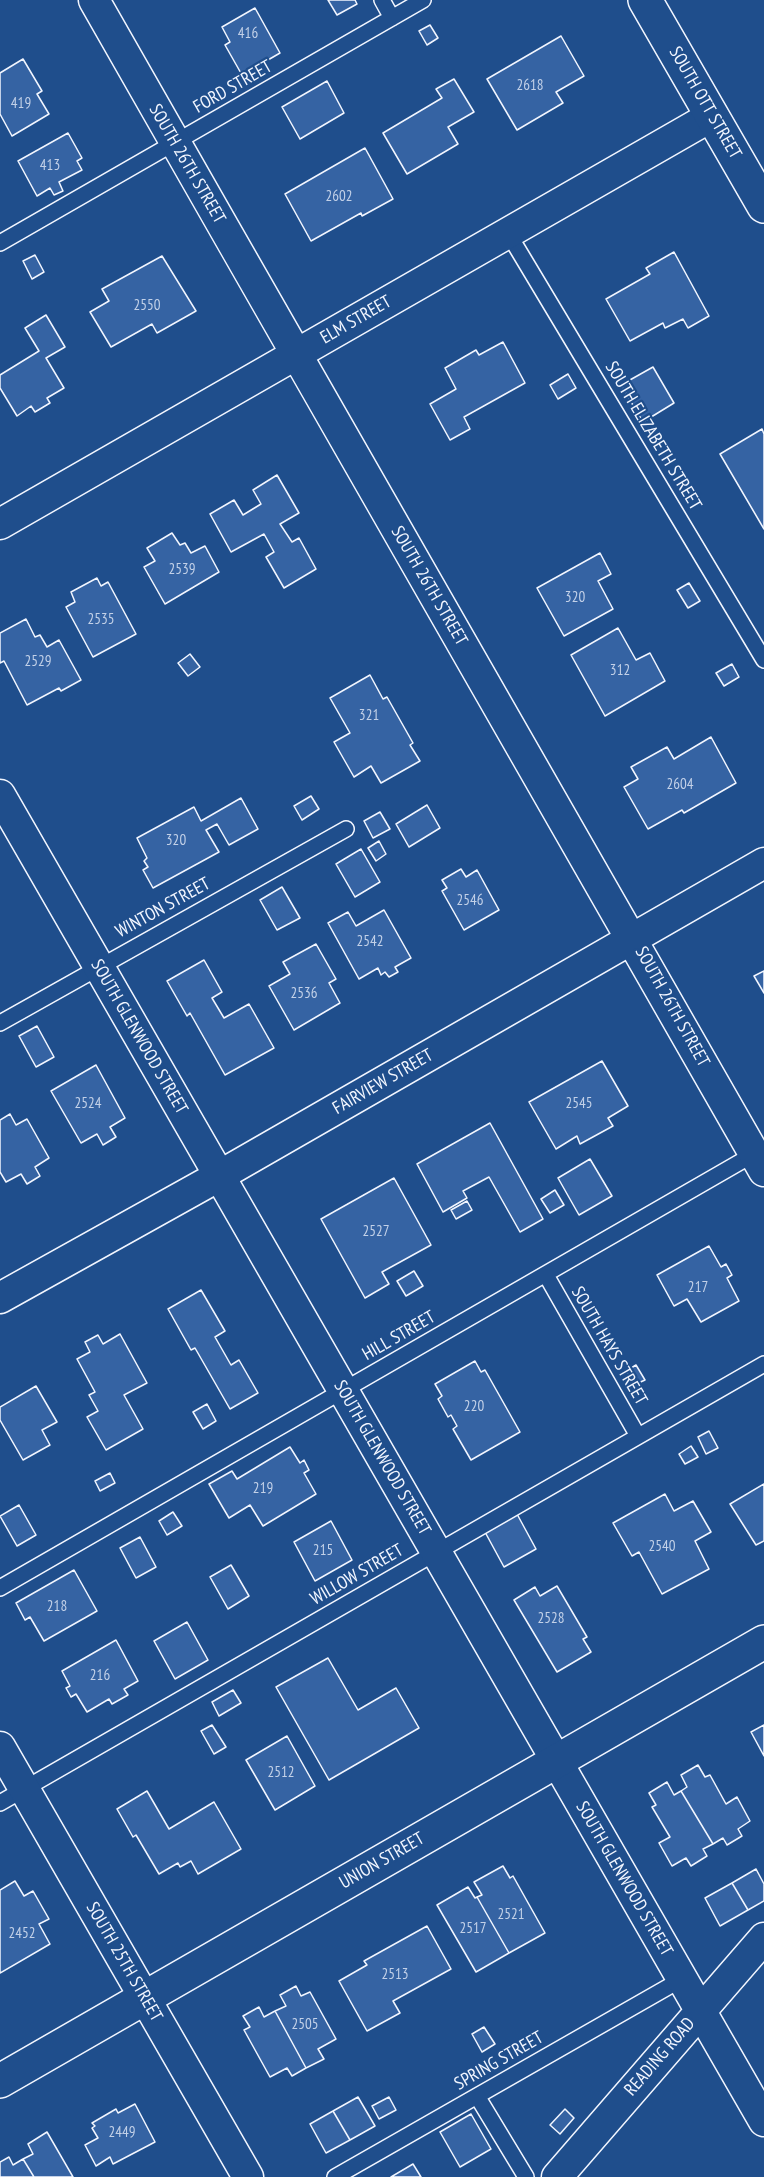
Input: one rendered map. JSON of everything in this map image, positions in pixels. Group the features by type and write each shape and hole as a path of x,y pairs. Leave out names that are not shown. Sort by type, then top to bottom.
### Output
{"street":[{"name":"SOUTH 26TH STREET","path":"94,0 295,355 633,938 759,1163"},
{"name":"SOUTH OTT STREET","path":"645,0 764,206"},
{"name":"ELM STREET","path":"0,524 712,116"},
{"name":"SOUTH GLENWOOD STREET","path":"2,805 98,967 764,2121"},
{"name":"FAIRVIEW STREET","path":"0,1298 219,1176 764,864"},
{"name":"UNION STREET","path":"0,2081 764,1642"},
{"name":"SOUTH 25TH STREET","path":"0,1747 12,1796 145,1998 248,2177"},
{"name":"READING ROAD","path":"557,2177 764,1938"}],"lane":[{"path":"382,0 392,18"},
{"name":"FORD STREET","path":"0,243 423,0"},
{"name":"SOUTH ELIZABETH STREET","path":"508,232 764,660"},
{"name":"WINTON STREET","path":"0,1023 345,829"},
{"name":"HILL STREET","path":"0,1588 546,1275 759,1163"},
{"name":"SOUTH HAYS STREET","path":"546,1275 638,1436"},
{"name":"WILLOW STREET","path":"12,1796 764,1364"},
{"name":"SPRING STREET","path":"335,2177 682,1979"},
{"path":"477,2096 526,2177"}],"building":[{"path":"328,0 355,0 357,4 337,15"},
{"path":"255,8 280,53 242,75 225,45 230,42 222,27"},
{"path":"430,25 438,38 427,45 419,31"},
{"path":"561,36 584,76 556,92 563,103 517,130 487,79"},
{"path":"23,59 42,91 37,94 49,114 12,136 0,114 0,73"},
{"path":"454,79 474,112 448,127 458,144 407,174 383,133 442,98 436,89"},
{"path":"327,81 344,113 300,139 282,107"},
{"path":"68,133 82,158 77,161 82,170 59,182 63,191 54,195 50,188 37,196 18,161"},
{"path":"365,148 393,199 362,216 361,213 311,241 285,194"},
{"path":"674,252 709,316 688,328 683,319 665,328 663,323 630,341 606,299 650,274 646,268"},
{"path":"35,255 44,272 32,279 23,261"},
{"path":"162,256 196,311 157,333 152,324 111,347 90,312 109,301 102,289"},
{"path":"46,315 65,347 46,358 64,388 47,398 50,403 35,412 31,406 17,416 0,388 0,375 39,351 25,328"},
{"path":"503,342 525,383 464,417 470,429 450,440 430,404 456,389 445,368 476,350 479,355"},
{"path":"653,367 674,403 643,422 621,385"},
{"path":"568,374 576,388 558,399 550,385"},
{"path":"762,429 764,434 764,529 720,454"},
{"path":"277,475 299,513 280,524 292,542 299,538 316,569 284,588 266,557 274,552 264,534 231,552 210,514 234,500 243,515 261,504 253,490"},
{"path":"172,533 180,545 185,543 191,553 205,546 219,572 165,604 144,567 155,561 147,548"},
{"path":"600,553 611,574 598,581 613,609 564,636 537,588"},
{"path":"97,578 101,586 108,582 136,634 93,657 66,607 75,602 71,592"},
{"path":"689,583 700,601 688,608 677,590"},
{"path":"26,619 35,637 40,635 47,647 59,640 81,680 61,691 59,688 27,705 4,661 0,663 0,633"},
{"path":"618,628 636,660 650,653 665,681 605,716 571,655"},
{"path":"190,654 200,667 188,676 178,663"},
{"path":"732,664 739,677 724,686 716,673"},
{"path":"370,675 383,699 387,697 413,743 410,745 420,761 381,783 371,766 354,777 334,742 350,733 330,698"},
{"path":"711,737 736,783 684,813 682,810 648,829 624,787 638,779 631,767 667,747 674,759"},
{"path":"311,796 319,809 302,820 294,806"},
{"path":"241,798 258,829 229,845 217,824 206,830 219,852 153,888 143,870 148,867 144,861 147,858 137,838 194,807 201,821"},
{"path":"427,805 440,828 409,847 396,824"},
{"path":"380,812 390,829 373,838 364,821"},
{"path":"379,841 386,854 376,861 368,848"},
{"path":"361,849 380,882 355,897 336,864"},
{"path":"461,869 466,877 477,870 499,910 464,930 442,891 447,888 442,880"},
{"path":"282,887 300,918 277,930 260,900"},
{"path":"384,910 411,958 395,967 398,972 389,977 385,972 381,975 378,968 359,979 328,923 348,912 356,926"},
{"path":"316,944 336,979 329,983 340,1003 294,1030 269,986 290,974 283,962"},
{"path":"204,960 222,992 212,998 224,1018 249,1004 274,1048 225,1075 190,1013 187,1016 167,981"},
{"path":"764,971 764,993 754,976"},
{"path":"37,1026 54,1057 36,1067 19,1036"},
{"path":"602,1061 628,1106 608,1118 613,1126 580,1144 577,1136 556,1149 529,1102"},
{"path":"96,1065 125,1118 110,1127 116,1137 103,1145 97,1134 81,1143 51,1091"},
{"path":"10,1114 16,1125 27,1119 49,1158 35,1167 40,1176 27,1184 21,1174 6,1182 0,1172 0,1120"},
{"path":"490,1123 543,1219 520,1232 489,1177 463,1191 467,1198 443,1212 417,1164"},
{"path":"590,1159 612,1196 579,1215 558,1178"},
{"path":"394,1178 431,1245 382,1272 389,1284 365,1298 321,1219"},
{"path":"555,1190 564,1205 550,1213 541,1199"},
{"path":"467,1201 472,1210 456,1219 451,1210"},
{"path":"709,1246 721,1267 726,1264 732,1275 727,1278 739,1301 701,1322 687,1299 674,1306 657,1275"},
{"path":"414,1271 423,1286 406,1296 397,1281"},
{"path":"201,1290 225,1331 215,1337 231,1365 239,1360 258,1393 230,1409 195,1348 191,1350 168,1309"},
{"path":"120,1334 147,1383 124,1395 143,1429 106,1450 87,1417 98,1411 89,1395 95,1392 77,1359 90,1352 85,1342 98,1335 103,1344"},
{"path":"475,1361 481,1372 485,1370 520,1432 471,1460 453,1429 457,1426 451,1415 448,1417 438,1399 442,1396 435,1384"},
{"path":"636,1365 645,1380 634,1385 626,1371"},
{"path":"36,1386 57,1422 42,1430 50,1445 23,1460 0,1420 0,1407"},
{"path":"207,1404 216,1421 203,1429 193,1412"},
{"path":"709,1431 718,1448 706,1454 698,1437"},
{"path":"691,1446 698,1457 685,1464 679,1454"},
{"path":"290,1447 300,1463 304,1460 309,1470 304,1473 316,1494 263,1526 250,1505 229,1518 209,1484 232,1471 237,1479"},
{"path":"110,1473 115,1483 100,1491 95,1481"},
{"path":"764,1484 764,1541 756,1545 730,1504"},
{"path":"665,1494 674,1511 693,1501 711,1532 695,1541 709,1569 662,1594 639,1552 632,1556 613,1523"},
{"path":"19,1505 36,1535 17,1546 0,1516"},
{"path":"173,1512 182,1526 167,1535 159,1521"},
{"path":"517,1514 536,1549 504,1567 485,1532"},
{"path":"331,1521 352,1560 315,1581 294,1542"},
{"path":"140,1537 156,1567 136,1578 120,1548"},
{"path":"231,1565 249,1596 228,1609 210,1577"},
{"path":"74,1570 97,1611 44,1641 30,1617 25,1620 16,1603"},
{"path":"557,1586 587,1637 583,1639 591,1652 557,1672 514,1600 535,1587 540,1596"},
{"path":"187,1622 208,1660 175,1679 154,1641"},
{"path":"116,1640 138,1681 124,1689 128,1695 112,1704 109,1699 87,1712 76,1694 71,1697 66,1688 70,1686 62,1671"},
{"path":"328,1658 358,1710 396,1688 419,1728 329,1780 276,1687"},
{"path":"233,1690 241,1703 219,1716 212,1702"},
{"path":"212,1725 226,1747 214,1754 201,1731"},
{"path":"764,1725 764,1756 751,1732"},
{"path":"287,1736 315,1786 275,1810 246,1760"},
{"path":"698,1765 705,1777 710,1775 726,1804 737,1797 750,1821 738,1829 742,1836 727,1845 723,1838 713,1844 681,1791 687,1787 681,1775"},
{"path":"667,1782 674,1795 681,1791 713,1844 703,1849 707,1856 691,1866 686,1858 672,1866 659,1843 670,1837 652,1807 656,1805 649,1793"},
{"path":"147,1791 169,1829 214,1802 241,1849 198,1874 191,1861 180,1867 178,1863 159,1874 136,1835 133,1837 117,1809"},
{"path":"503,1866 510,1878 513,1876 545,1933 509,1953 477,1897 482,1895 474,1882"},
{"path":"756,1869 764,1884 764,1901 748,1910 732,1883"},
{"path":"15,1881 24,1896 33,1891 49,1919 39,1924 50,1944 0,1973 0,1890"},
{"path":"732,1883 748,1910 720,1926 705,1898"},
{"path":"468,1887 475,1898 477,1897 509,1953 476,1972 437,1905"},
{"path":"427,1926 451,1969 393,2001 400,2013 367,2031 339,1981 367,1965 364,1961"},
{"path":"296,1986 301,1996 310,1992 336,2039 318,2049 324,2059 306,2068 275,2011 286,2006 280,1995"},
{"path":"259,2007 264,2017 275,2011 306,2068 292,2076 287,2068 270,2077 244,2030 250,2027 243,2016"},
{"path":"484,2027 495,2044 482,2052 472,2034"},
{"path":"358,2097 375,2126 350,2140 333,2111"},
{"path":"389,2097 396,2110 379,2119 372,2106"},
{"path":"135,2104 155,2142 113,2164 110,2157 96,2166 85,2145 98,2138 92,2128 95,2126 92,2123 116,2109 118,2113"},
{"path":"565,2109 574,2118 560,2134 550,2125"},
{"path":"333,2111 350,2140 326,2153 310,2124"},
{"path":"471,2114 491,2149 460,2167 440,2132"},
{"path":"47,2132 73,2177 34,2177 23,2159 33,2154 28,2144"},
{"path":"9,2157 13,2165 23,2159 34,2177 0,2177 0,2162"},
{"path":"413,2164 421,2177 391,2177"}]}
